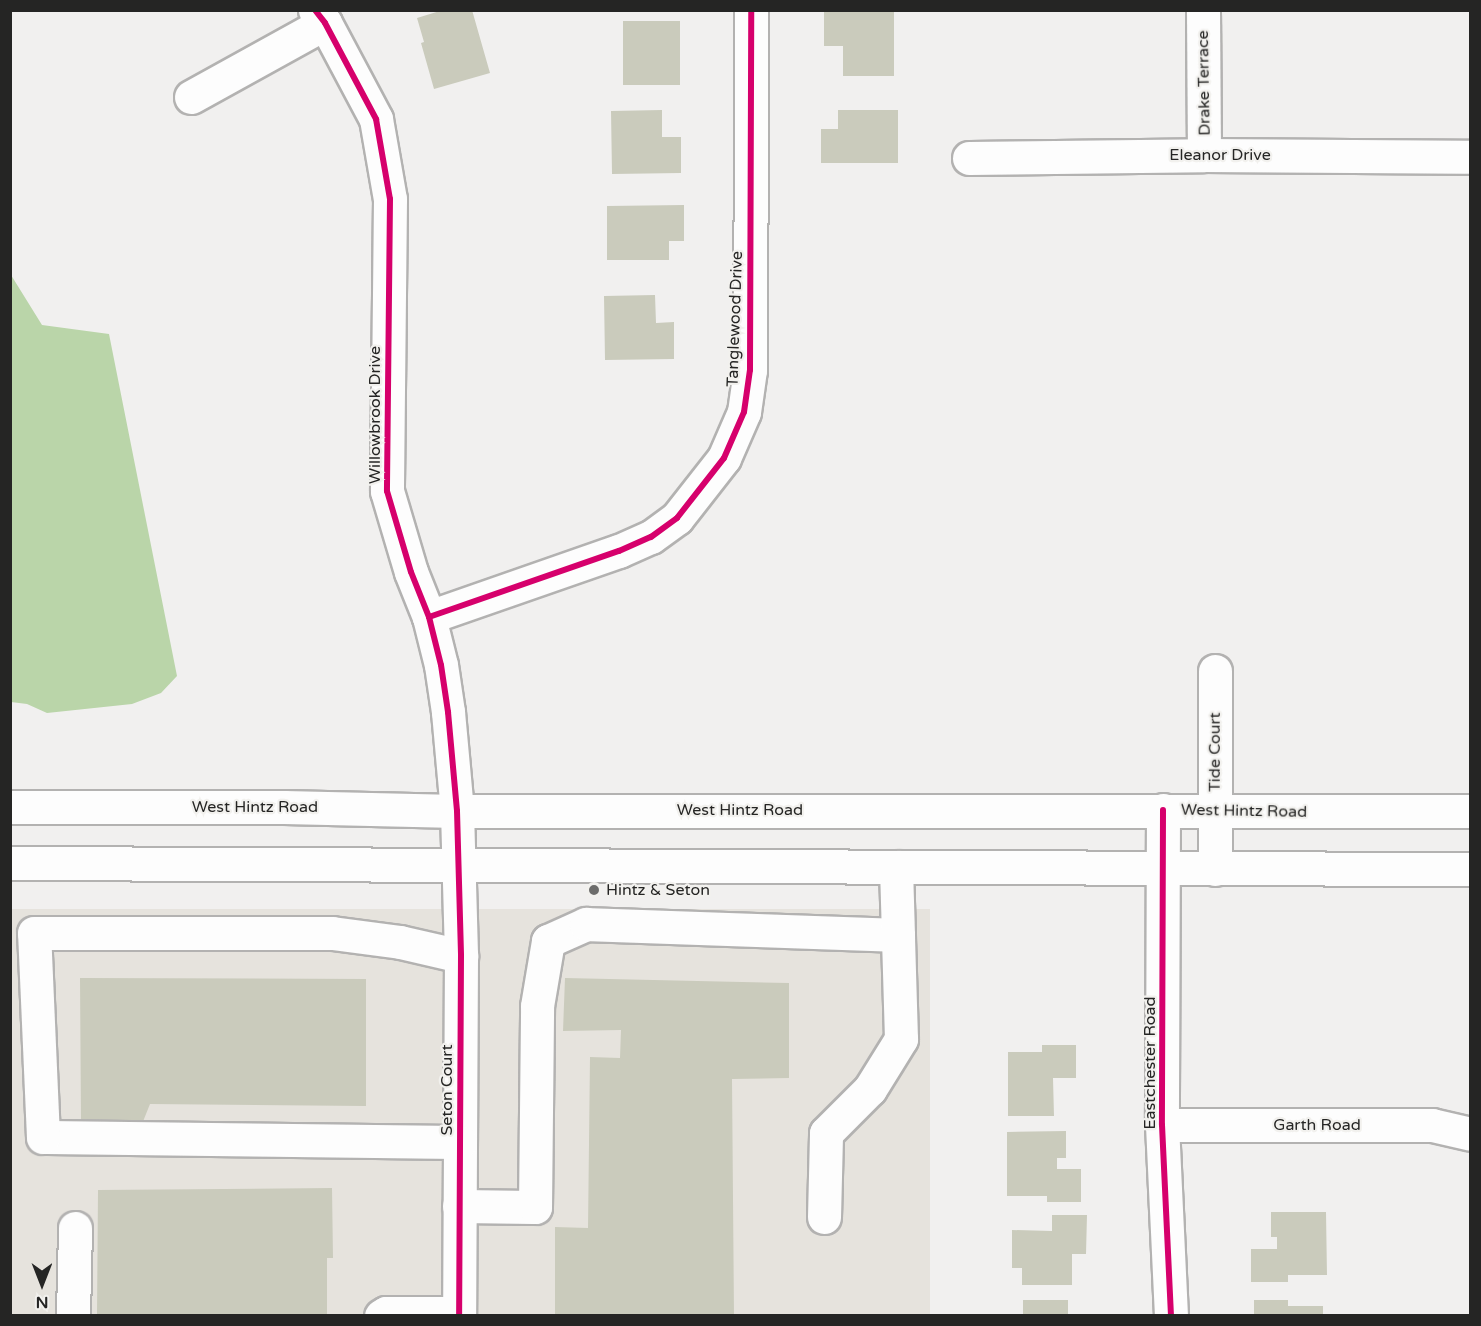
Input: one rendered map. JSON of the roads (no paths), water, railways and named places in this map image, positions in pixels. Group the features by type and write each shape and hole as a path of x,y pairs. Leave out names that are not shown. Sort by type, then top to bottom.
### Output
{"street":[{"name":"Tanglewood Drive","path":"429,617 620,551 651,537 677,518 724,458 744,412 750,370 751,10"},
{"name":"Drake Terrace","path":"1203,10 1204,155"},
{"name":"Willowbrook Drive","path":"191,97 320,17 376,119 390,199 387,491 411,572 429,617 441,665 457,811 458,865"},
{"name":"Eleanor Drive","path":"969,158 1204,155 1470,157"},
{"name":"Tide Court","path":"1215,671 1215,869"},
{"name":"West Hintz Road","path":"10,807 284,807 457,811 1470,811"},
{"name":"Eastchester Road","path":"1163,810 1165,868 1162,1125 1171,1316"},
{"path":"10,863 1470,869"},
{"name":"Seton Court","path":"458,865 461,956 459,1314"},
{"path":"824,1217 826,1133 870,1089 901,1039 896,867"},
{"path":"459,1206 535,1207 537,1006 548,941 586,924 898,935"},
{"path":"460,1142 43,1137 34,933 332,933 400,942 461,956"},
{"name":"Garth Road","path":"1162,1125 1432,1125 1470,1134"},
{"path":"73,1316 75,1228"},
{"path":"381,1316 386,1313 459,1314"}],"place":[{"name":"Hintz & Seton","path":"594,890"}]}
